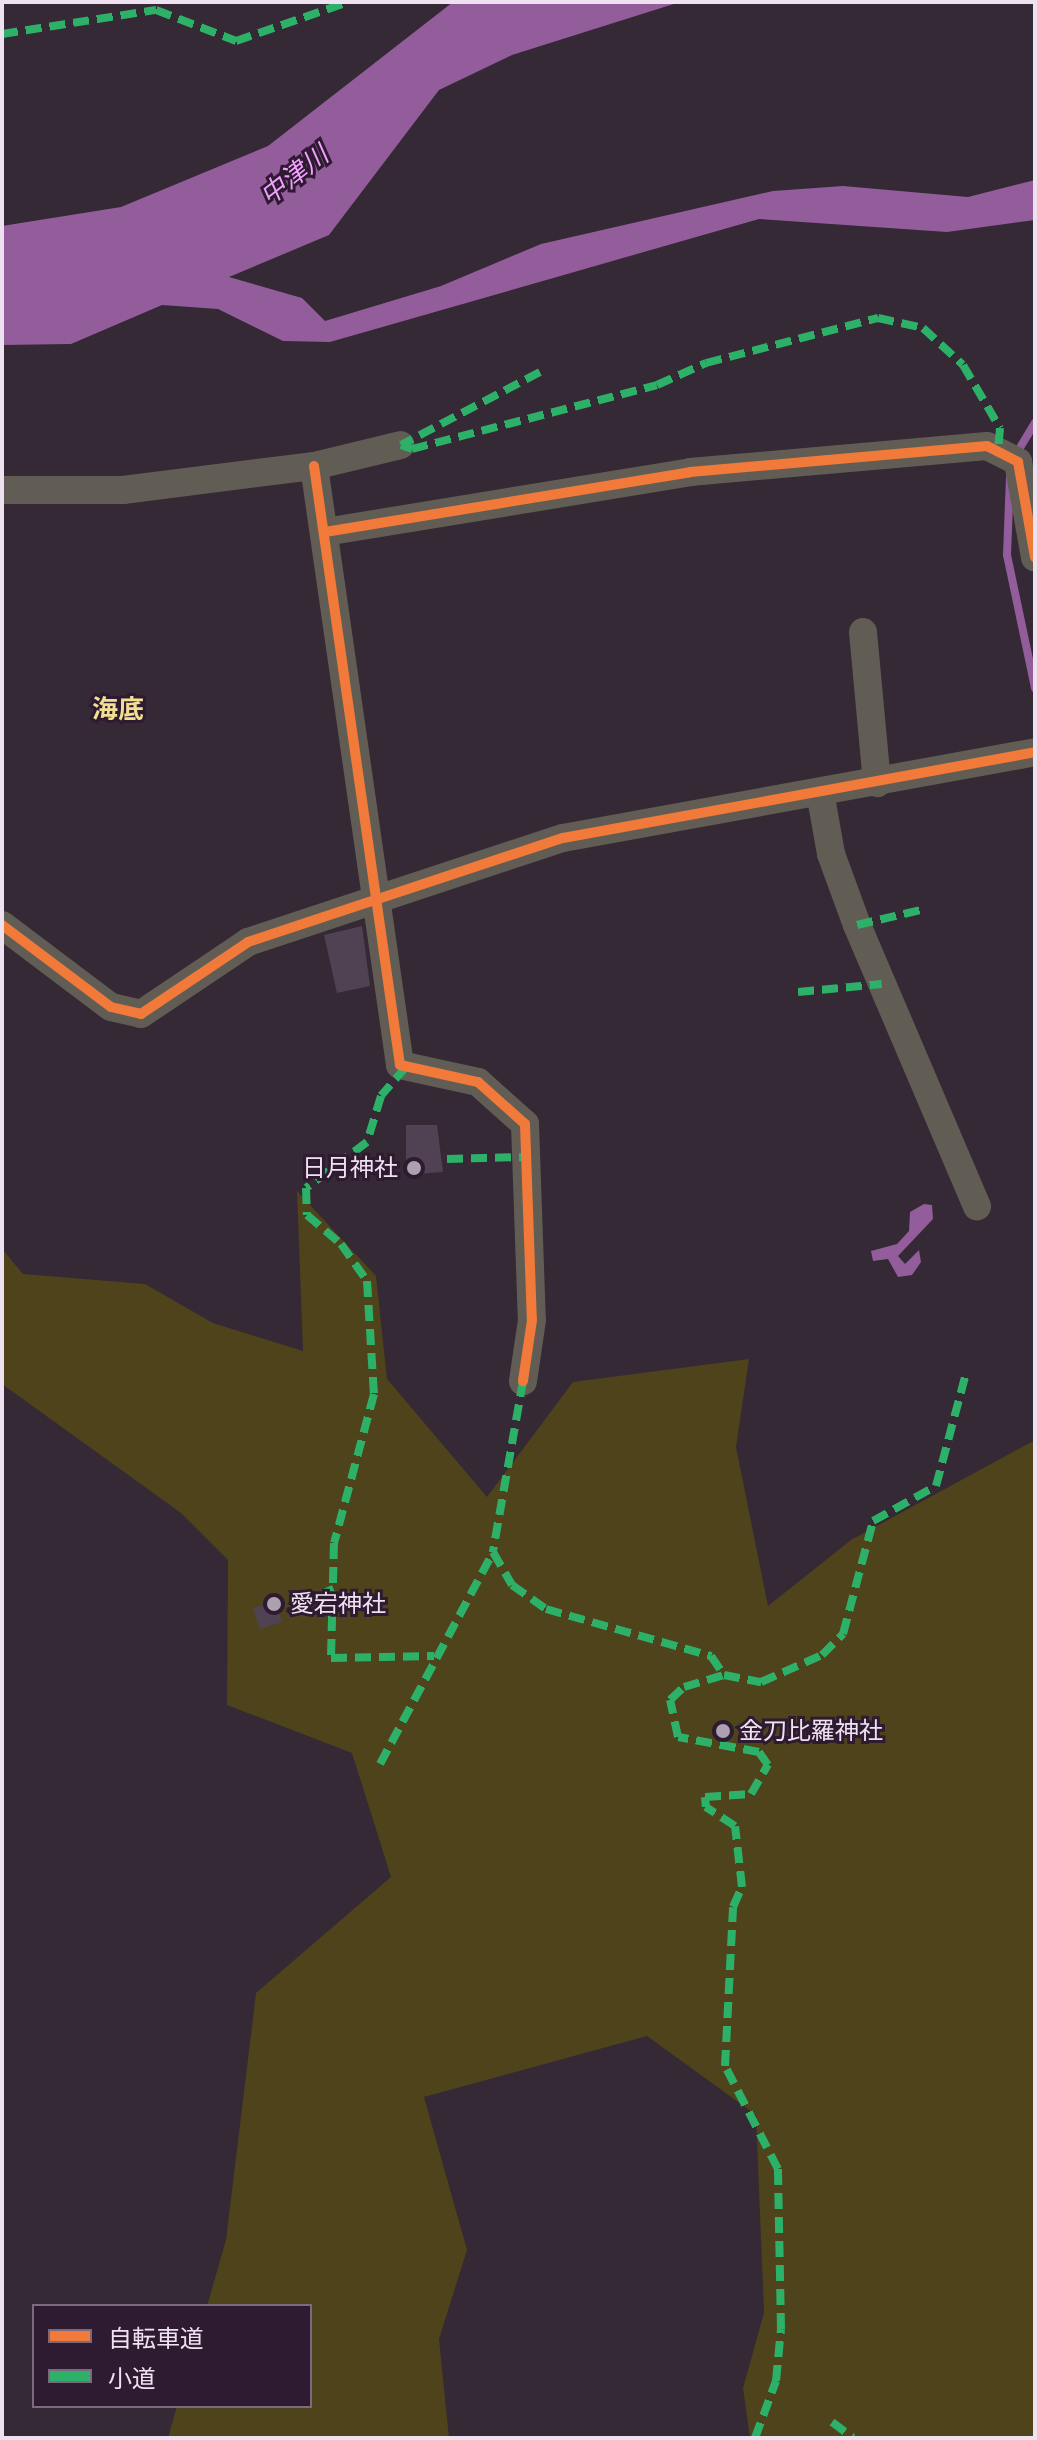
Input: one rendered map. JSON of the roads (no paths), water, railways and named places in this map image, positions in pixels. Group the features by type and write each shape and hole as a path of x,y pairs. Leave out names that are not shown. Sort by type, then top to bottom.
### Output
{"street":[{"path":"2,490 123,490 314,466 401,445"},
{"path":"325,532 690,472 987,446 1018,462 1035,557"},
{"path":"314,466 373,906 400,1065 478,1082 525,1124 532,1320 523,1381"},
{"path":"857,646 877,783"},
{"path":"2,925 111,1007 141,1014 248,942 373,906 563,838 662,814 877,783 1035,752"},
{"path":"820,792 831,854 857,925 977,1207"}],"water":[{"name":"中津川","path":"453,2 680,2 512,55 439,90 329,235 229,277 302,298 325,321 441,286 541,244 773,191 843,186 968,197 1035,180 1035,220 947,232 759,219 330,342 283,341 218,309 162,305 71,344 2,345 2,226 121,207 268,146"},
{"path":"924,1204 932,1205 933,1219 898,1256 905,1264 919,1250 921,1262 912,1275 898,1277 888,1259 873,1261 871,1251 897,1244 909,1231 910,1212"}],"waterway":[{"path":"1015,456 1035,423"},
{"path":"1010,477 1007,555 1035,688"}],"place":[{"name":"日月神社","path":"414,1168"},
{"name":"愛宕神社","path":"274,1604"},
{"name":"金刀比羅神社","path":"723,1731"}],"district":[{"name":"海底","path":"118,709"}]}
